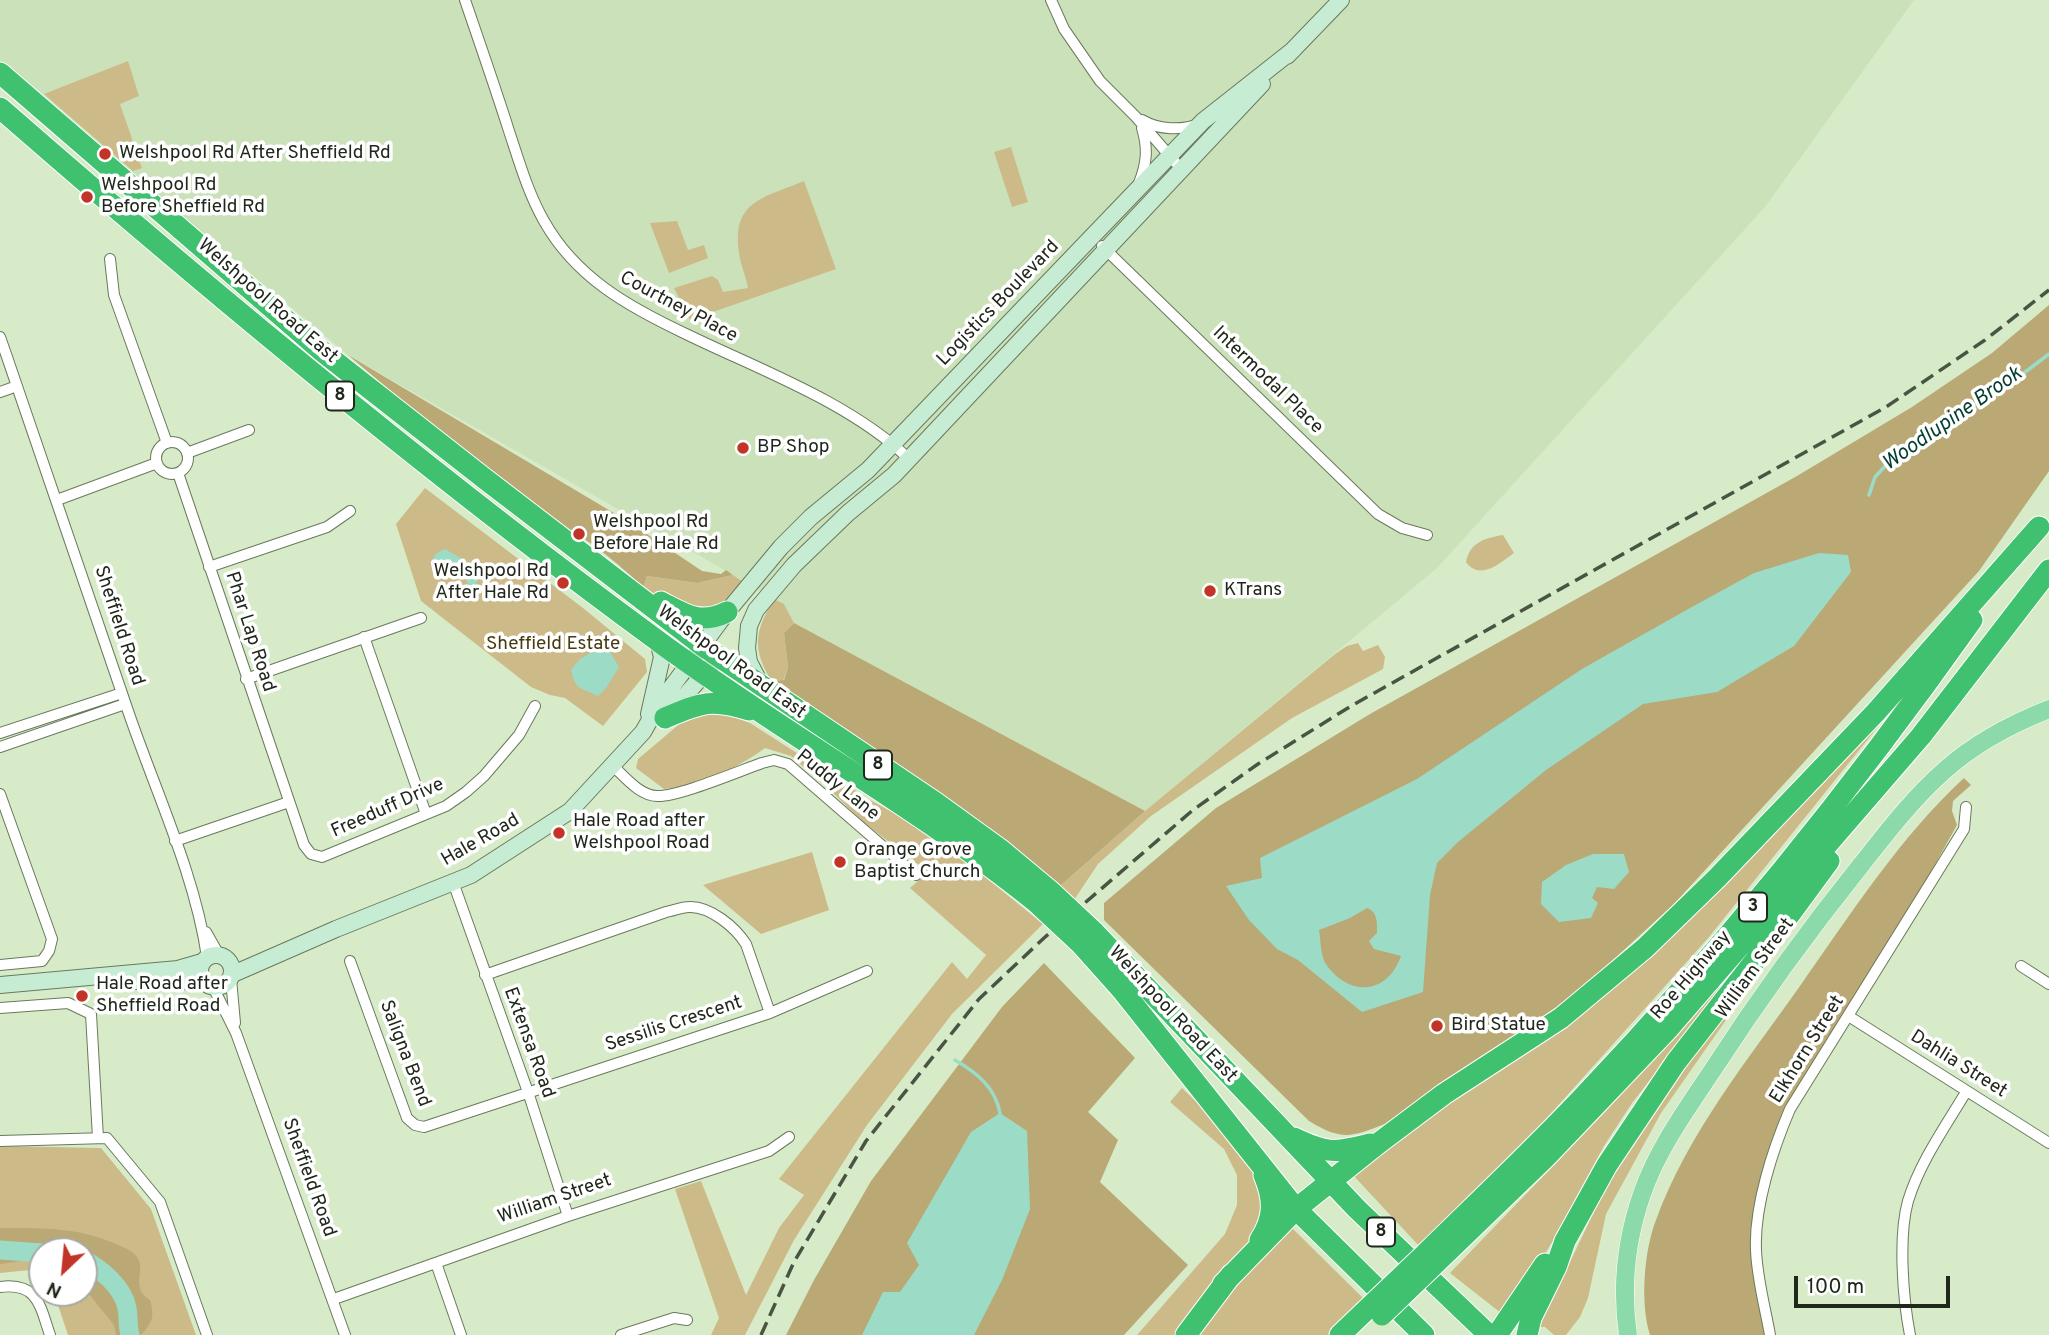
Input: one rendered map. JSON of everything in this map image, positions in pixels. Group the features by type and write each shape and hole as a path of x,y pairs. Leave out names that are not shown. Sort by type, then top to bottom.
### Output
{"highway":[{"name":"Welshpool Road East","path":"0,73 323,352 538,519 711,651 1001,850 1043,896 1283,1132 1330,1182 1432,1266"},
{"name":"Welshpool Road East","path":"0,108 302,366 470,499 658,641 764,715 916,812 991,865 1043,896"},
{"name":"8","path":"538,519 564,528 655,600 706,620 727,612"},
{"path":"1223,1284 1296,1209 1380,1142 1444,1094 1561,1018 1645,948 1717,878 1876,712 2044,519"},
{"name":"Roe Highway","path":"1432,1266 1766,892 1905,715 2044,519"},
{"name":"Roe Highway","path":"1340,1335 1366,1324 1432,1266 1545,1158 1669,1028 1921,736 2049,570"},
{"path":"652,725 698,704 712,702 764,715"},
{"path":"1527,1335 1531,1318 1556,1267 1565,1241 1607,1165 1676,1062 1768,944 1921,736"},
{"name":"Welshpool Road East","path":"1087,938 1122,990 1296,1209 1424,1335"},
{"path":"1283,1132 1318,1149 1339,1152 1380,1142"},
{"path":"1186,1335 1223,1284 1260,1240 1272,1217 1271,1191 1260,1163"},
{"path":"1497,1335 1547,1262 1565,1241"},
{"name":"8","path":"1432,1266 1489,1335"}],"main road":[{"name":"William Street","path":"1628,1335 1624,1298 1626,1260 1642,1193 1654,1164 1676,1126 1741,1026 1825,911 1916,799 1944,770 1997,732 2049,709"},
{"name":"William Street","path":"1639,1335 1635,1298 1637,1260 1653,1198 1684,1132 1744,1042 1835,915 1924,806 1952,778 1980,756 2049,718"}],"street":[{"name":"Courtney Place","path":"466,0 527,184 543,220 578,267 603,289 638,311 839,408 873,428 908,458"},
{"path":"1051,0 1064,29 1100,81 1182,170"},
{"name":"Logistics Boulevard","path":"762,687 754,674 747,648 749,626 763,601 794,565 848,513 884,484 1340,0"},
{"name":"Logistics Boulevard","path":"727,612 798,530 868,470 1202,123 1293,50"},
{"path":"1136,117 1152,126 1166,128 1202,123"},
{"path":"1128,200 1139,184 1146,165 1147,148 1143,129 1136,117"},
{"name":"Intermodal Place","path":"1093,237 1378,514 1402,528 1427,535"},
{"path":"110,259 114,295 167,443"},
{"name":"Sheffield Road","path":"0,337 175,841 202,927 220,965 236,1033 345,1335"},
{"path":"0,392 17,386"},
{"path":"187,453 249,430"},
{"path":"167,443 179,443 187,453 185,467 178,472 166,472 158,463 158,451 167,443"},
{"path":"57,500 158,463"},
{"name":"Phar Lap Road","path":"178,472 289,802"},
{"path":"209,567 327,527 350,511"},
{"name":"Hale Road","path":"0,985 220,965 270,957 471,875 570,811 652,725 698,669 711,651 727,612"},
{"path":"246,679 421,618"},
{"path":"364,637 426,814"},
{"path":"652,725 651,698 662,657 658,641"},
{"path":"0,747 27,731 124,699"},
{"name":"Freeduff Drive","path":"289,802 304,845 311,854 322,857 446,806 484,776 519,735 535,706"},
{"path":"0,733 27,731"},
{"name":"Puddy Lane","path":"613,766 640,790 656,797 761,763 774,760 788,764 916,875"},
{"path":"0,794 52,939 49,951 42,961 0,965"},
{"path":"175,841 289,802"},
{"name":"Elkhorn Street","path":"1770,1335 1756,1242 1759,1212 1769,1170 1790,1110 1964,829 1966,807"},
{"name":"Extensa Road","path":"453,882 528,1091 568,1216"},
{"name":"Sessilis Crescent","path":"485,975 666,912 688,907 717,917 741,936 746,944 769,1013 528,1091"},
{"name":"Saligna Bend","path":"351,961 404,1111 411,1122 420,1127 430,1126 528,1091"},
{"path":"220,965 223,986 208,984 200,968 220,965"},
{"path":"2021,966 2049,984"},
{"path":"769,1013 867,971"},
{"name":"Hale Road","path":"74,980 208,984"},
{"name":"Sheffield Road","path":"208,984 236,1033"},
{"path":"0,1008 68,1003 91,1014 98,1138"},
{"name":"Dahlia Street","path":"1850,1017 2049,1143"},
{"path":"1910,1335 1903,1248 1908,1202 1928,1157 1966,1092"},
{"name":"William Street","path":"334,1299 568,1216 769,1151 789,1136"},
{"path":"0,1141 107,1138 160,1202 206,1335"},
{"path":"436,1263 461,1335"},
{"path":"0,1287 12,1285 26,1288 38,1299 50,1335"},
{"path":"621,1335 674,1318 687,1320"}],"shaded area":[{"path":"0,0 1914,0 1765,207 1437,568 1145,811 794,623 784,604 348,355 0,64"},
{"path":"2049,305 2049,471 1979,571 1674,904 1576,994 1385,1124 1347,1135 1330,1132 1309,1121 1104,920 1104,903 1216,808 1370,714 1797,476 1912,407 1992,353"},
{"path":"348,355 629,522 702,571 721,574 726,570 733,575 697,583 647,576 643,588 590,543 529,507"},
{"path":"794,623 1145,811 1060,886 828,726 772,682 784,680 788,667 784,633"},
{"path":"1964,778 1971,785 1953,801 1952,811 1957,825 1850,1017 1790,1109 1756,1231 1770,1335 1650,1335 1644,1293 1649,1247 1656,1220 1685,1157 1720,1098 1877,878 1918,825"},
{"path":"1044,963 1135,1058 1088,1112 1118,1140 1100,1182 1188,1265 1124,1335 786,1335 871,1181 1002,1007"},
{"path":"0,1228 45,1229 96,1237 28,1237 28,1260 0,1264"},
{"path":"98,1237 131,1251 137,1257 140,1262 139,1284 152,1306 152,1319 141,1335 116,1335 114,1325 98,1305"}],"green space":[{"path":"128,61 139,96 120,104 142,168 133,171 44,94"},
{"path":"1011,147 1028,202 1012,207 994,152"},
{"path":"804,181 836,269 690,320 674,288 712,276 718,280 723,292 748,288 739,252 738,235 746,211 764,197"},
{"path":"677,221 688,250 704,245 708,258 669,273 650,223"},
{"name":"Sheffield Estate","path":"425,488 583,608 645,659 647,672 603,726 565,698 531,687 421,601 396,524"},
{"path":"1503,535 1514,553 1490,569 1471,568 1466,562 1475,545"},
{"path":"733,575 742,581 718,608 682,608 643,588 647,576 697,583"},
{"path":"774,599 784,604 794,623 784,633 788,667 783,681 772,682 761,660 758,640 762,621"},
{"path":"1958,627 1709,937 1537,1129 1420,1247 1352,1174 1391,1138 1577,1015"},
{"path":"1358,643 1363,651 1378,645 1385,657 1383,669 1292,718 1151,816 1098,864 1074,900 1060,886 1145,811 1335,654"},
{"path":"719,711 750,723 870,800 931,833 1043,924 952,1014 867,1125 794,1240 745,1335 711,1335 719,1318 675,1189 701,1181 746,1295 779,1228 804,1195 779,1179 952,962 967,979 986,955 910,888 928,872 862,821 791,756 765,748 717,775 664,789 636,768 638,759 683,721"},
{"path":"812,852 829,910 761,934 703,885"},
{"path":"1806,882 1632,1103 1604,1146 1551,1244 1506,1317 1450,1273 1605,1112"},
{"path":"1781,937 1661,1113 1606,1214 1588,1298 1580,1317 1566,1335 1554,1335 1545,1327 1539,1327 1603,1193 1649,1114"},
{"path":"1182,1088 1260,1163 1272,1217 1186,1335 1137,1335 1225,1234 1237,1205 1237,1175 1224,1149 1170,1102"},
{"path":"0,1146 101,1148 151,1209 196,1335 68,1335 59,1307 98,1307 98,1237 28,1237 28,1270 0,1273"},
{"path":"1292,1228 1363,1298 1330,1335 1197,1335 1252,1262"}],"water":[{"path":"445,549 476,567 478,580 475,586 470,587 464,577 441,571 434,566 432,560 437,553"},
{"path":"1819,553 1848,555 1851,572 1794,646 1717,692 1643,704 1546,770 1458,842 1437,863 1430,895 1423,992 1362,1012 1298,960 1277,949 1249,920 1226,886 1262,878 1260,858 1417,779 1582,669 1754,573","holes":["1367,908 1377,922 1377,933 1369,941 1374,949 1401,956 1395,968 1379,984 1358,987 1337,977 1325,963 1319,930"]},
{"path":"592,652 610,652 619,667 598,696 577,685 571,670 580,659"},
{"path":"1593,854 1624,854 1629,872 1614,889 1597,887 1592,898 1598,903 1591,918 1559,922 1541,904 1542,882 1566,865"},
{"path":"1000,1113 1027,1131 1030,1209 1002,1280 974,1335 862,1335 883,1292 900,1292 919,1265 907,1243 971,1132"}],"waterway":[{"name":"Woodlupine Brook","path":"1869,495 1875,477 1888,463 2049,354"},
{"path":"955,1060 984,1082 994,1096 1000,1113"},
{"name":"Woodlupine Brook","path":"0,1250 28,1252"},
{"name":"Woodlupine Brook","path":"98,1269 116,1286 125,1300 130,1335"}],"railway":[{"path":"761,1335 794,1262 866,1141 979,999 1044,938 1193,810 1258,764 1351,706 1886,407 1985,340 2049,290"}],"place":[{"name":"Welshpool Rd After Sheffield Rd","path":"105,154"},
{"name":"Welshpool Rd Before Sheffield Rd","path":"87,197"},
{"name":"BP Shop","path":"743,448"},
{"name":"Welshpool Rd Before Hale Rd","path":"579,534"},
{"name":"Welshpool Rd After Hale Rd","path":"563,583"},
{"name":"KTrans","path":"1210,591"},
{"name":"Hale Road after Welshpool Road","path":"559,833"},
{"name":"Orange Grove Baptist Church","path":"840,862"},
{"name":"Hale Road after Sheffield Road","path":"82,996"},
{"name":"Bird Statue","path":"1437,1026"}]}
